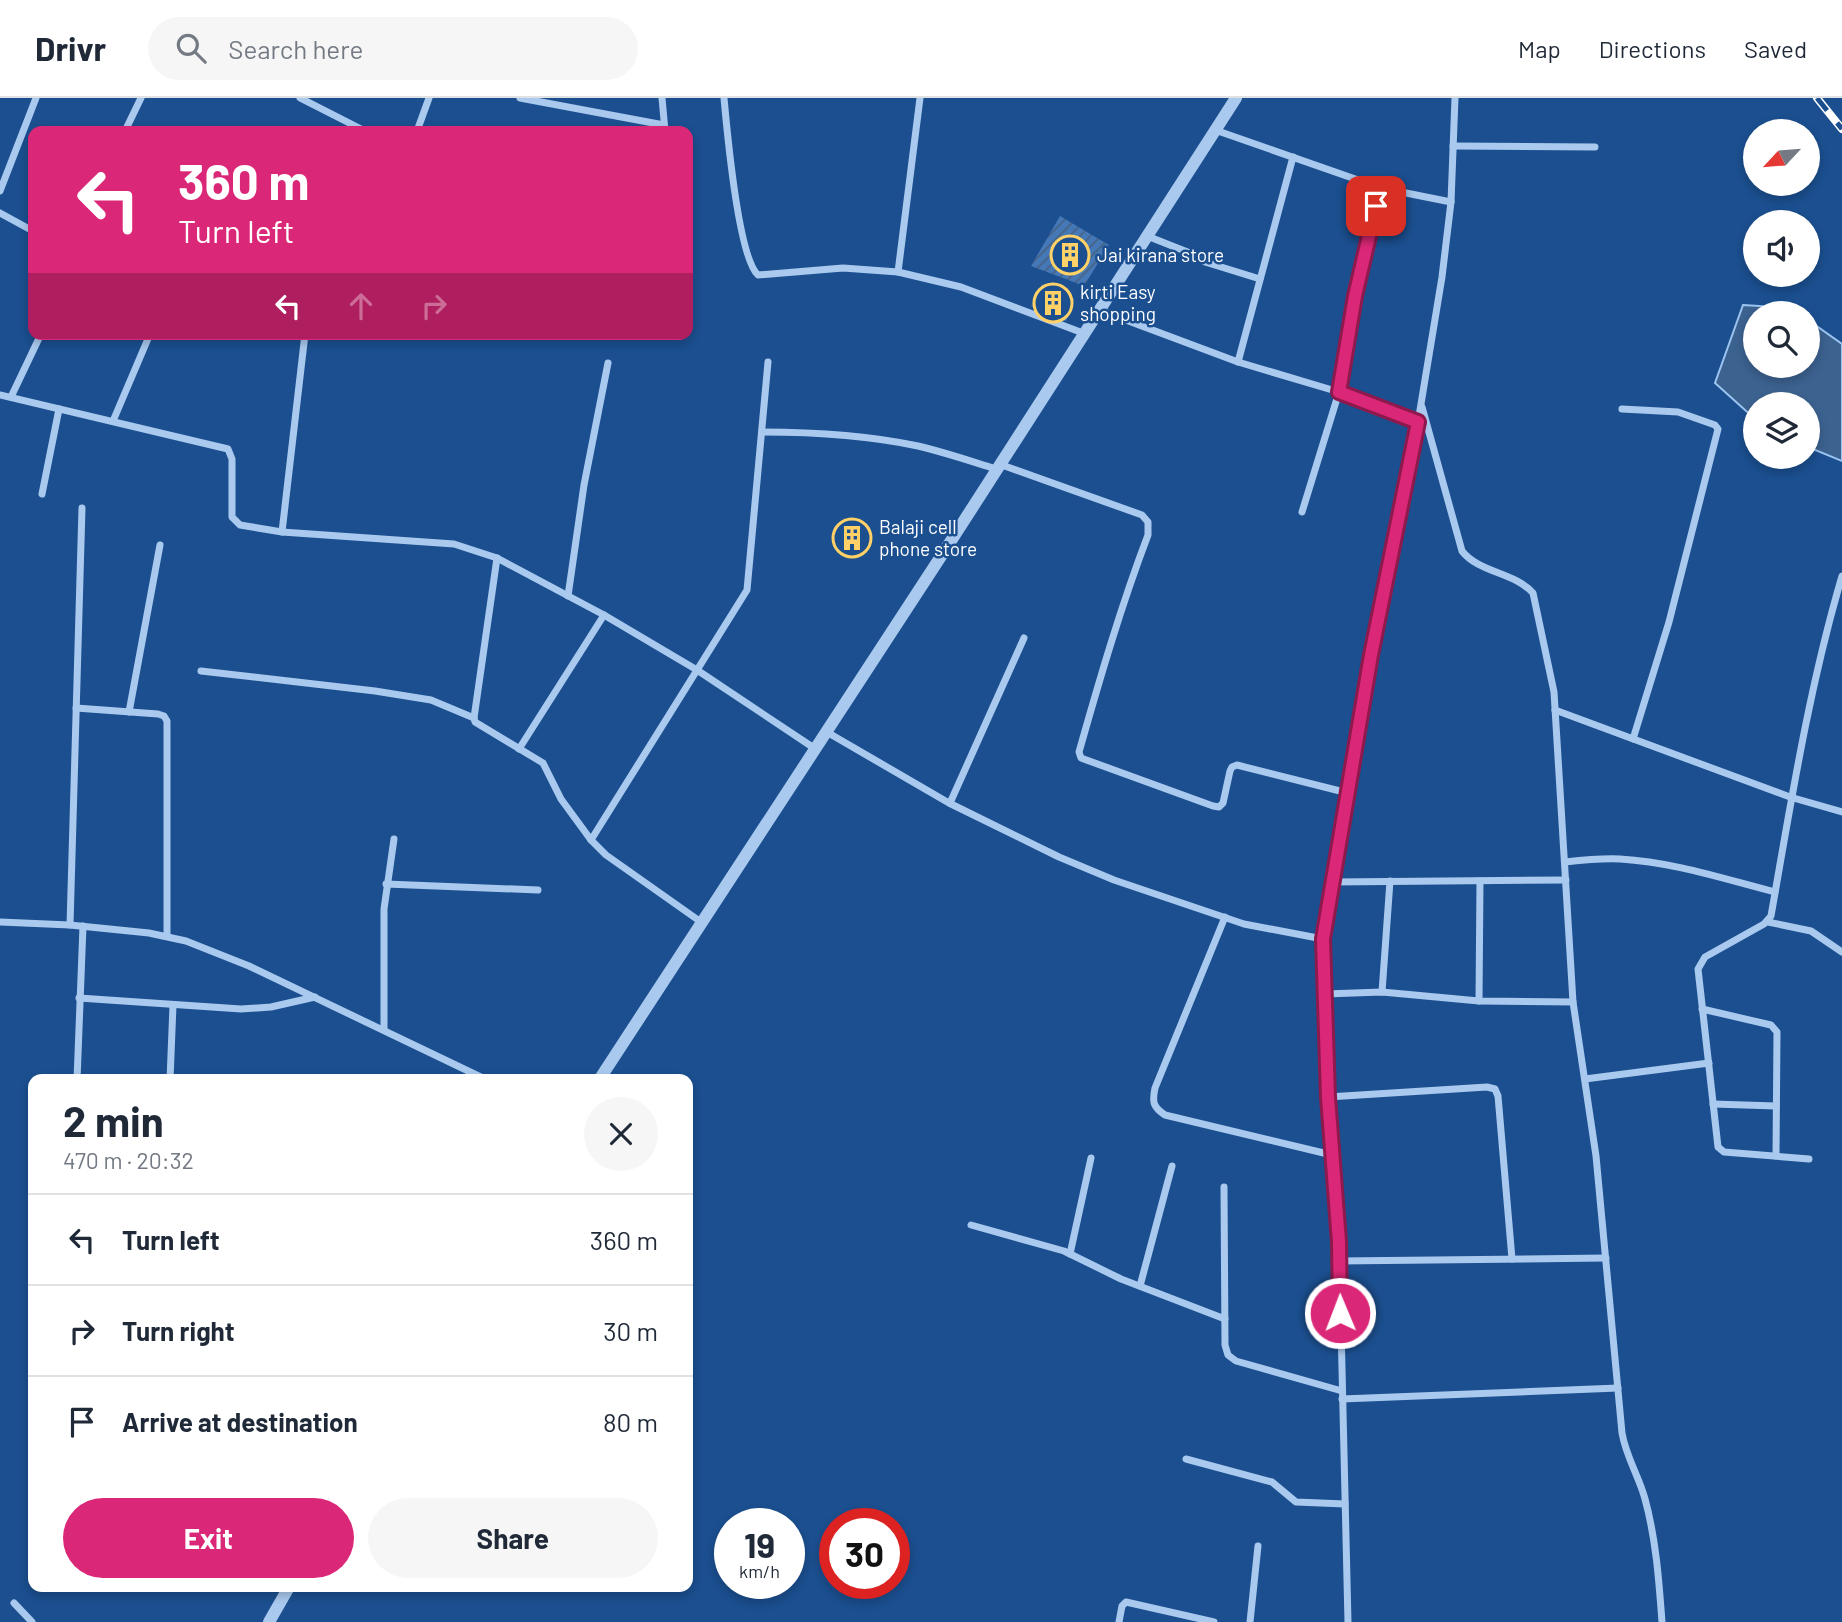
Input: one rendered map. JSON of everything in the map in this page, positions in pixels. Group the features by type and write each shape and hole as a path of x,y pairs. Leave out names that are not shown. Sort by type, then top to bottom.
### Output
{"street":[{"path":"0,191 36,98"},
{"path":"127,126 141,98"},
{"path":"300,98 355,126"},
{"path":"419,126 429,98"},
{"path":"520,98 655,126"},
{"path":"662,98 665,126"},
{"path":"724,98 736,206 755,272 764,276 842,268 898,272 961,287 1083,334"},
{"path":"898,272 920,98"},
{"path":"602,1074 949,544 1236,98"},
{"path":"1348,1622 1339,1261 1328,1097 1323,939 1371,655 1418,422 1442,277 1451,202 1455,98"},
{"path":"1215,130 1381,188 1451,202"},
{"path":"1453,146 1595,147"},
{"path":"1238,362 1293,157"},
{"path":"1302,512 1339,392 1355,296 1381,188"},
{"path":"0,213 28,228"},
{"path":"1146,236 1190,253 1205,262 1260,279"},
{"path":"1098,310 1238,362 1339,392 1418,422"},
{"path":"11,397 38,340"},
{"path":"113,421 147,340"},
{"path":"282,531 304,340"},
{"path":"591,840 747,590 768,362"},
{"path":"568,596 584,485 608,363"},
{"path":"0,395 228,449 232,459 232,517 240,525 282,531 454,544 498,558 604,615 697,670 814,748"},
{"path":"1421,402 1462,551 1472,561 1521,583 1535,598 1554,692 1573,1002 1596,1156 1624,1446 1646,1502 1658,1570 1662,1622"},
{"path":"42,494 59,409"},
{"path":"1622,410 1678,412 1715,425 1718,429 1669,622 1633,739"},
{"path":"762,432 816,432 917,446 997,466 1142,515 1148,522 1148,535 1120,608 1079,752 1081,758 1219,807 1223,803 1230,771 1237,765 1348,793"},
{"path":"70,925 82,508"},
{"path":"129,712 159,545"},
{"path":"498,558 474,718 477,724 545,765 561,800 591,840 606,855 701,922"},
{"path":"1768,922 1790,797 1824,636 1842,576"},
{"path":"519,749 604,615"},
{"path":"950,803 1024,638"},
{"path":"201,671 431,700 474,718"},
{"path":"76,708 158,714 164,716 167,721 167,935"},
{"path":"1555,710 1790,797 1842,812"},
{"path":"825,731 950,803 1059,857 1244,924 1323,939"},
{"path":"384,1029 383,946 386,884 394,839"},
{"path":"1565,862 1623,859 1690,869 1775,892"},
{"path":"1333,882 1566,880"},
{"path":"1382,992 1390,881"},
{"path":"1479,881 1479,1001"},
{"path":"386,884 538,890"},
{"path":"1225,917 1152,1101 1156,1109 1165,1115 1332,1156"},
{"path":"0,922 83,926 167,935 248,966 476,1074"},
{"path":"1810,1159 1719,1150 1698,969 1701,961 1768,922 1811,931 1842,952"},
{"path":"77,1074 83,926"},
{"path":"1325,993 1382,992 1479,1001 1573,1002"},
{"path":"79,998 256,1009 316,997"},
{"path":"170,1074 173,1005"},
{"path":"1702,1009 1774,1027 1777,1032 1776,1156"},
{"path":"1585,1079 1709,1063"},
{"path":"1328,1097 1487,1087 1495,1089 1498,1097 1512,1259"},
{"path":"1713,1104 1776,1105"},
{"path":"1070,1254 1091,1158"},
{"path":"1140,1286 1172,1166"},
{"path":"1224,1187 1226,1351 1231,1359 1342,1395 1618,1388"},
{"path":"971,1225 1070,1254 1140,1286 1225,1319"},
{"path":"1339,1261 1606,1258"},
{"path":"1186,1459 1276,1483 1293,1502 1345,1504"},
{"path":"1250,1622 1258,1546"},
{"path":"269,1622 286,1592"},
{"path":"1119,1622 1122,1606 1126,1602 1214,1622"},
{"path":"14,1603 32,1622"}],"water":[{"path":"1743,305 1743,378 1820,378 1820,328 1842,344 1842,461 1820,452 1820,392 1743,392 1743,408 1715,383"}],"building":[{"name":"Jai kirana store","path":"1060,216 1109,245 1084,286 1031,266"},
{"name":"kirti Easy shopping","path":"1042,284 1074,299 1066,321 1031,306"},
{"name":"Balaji cell phone store","path":"849,517 868,525 855,558 838,550"}],"railway":[{"path":"1817,98 1842,129"}],"place":[{"name":"Jai kirana store","path":"1070,255"},
{"name":"kirti Easy shopping","path":"1053,303"},
{"name":"Balaji cell phone store","path":"852,538"}],"route":[{"path":"1340,1313 1339,1242 1328,1097 1323,939 1371,655 1418,422 1339,392 1355,296 1376,206"}]}
